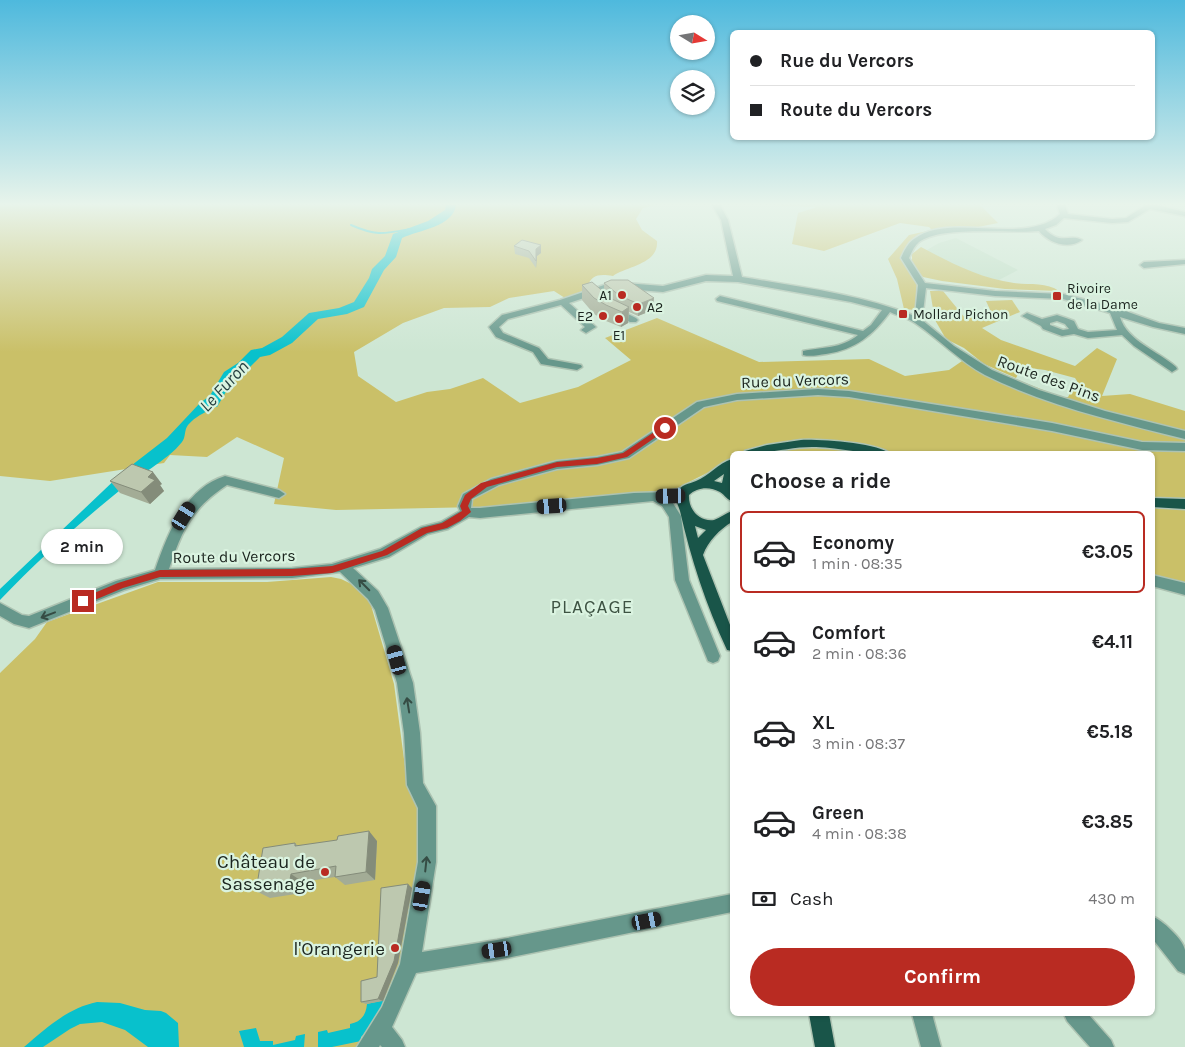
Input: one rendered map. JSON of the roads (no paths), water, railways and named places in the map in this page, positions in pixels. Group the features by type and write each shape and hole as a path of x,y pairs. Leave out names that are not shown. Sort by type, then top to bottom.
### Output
{"main road":[{"path":"758,451 776,445 815,442 837,444 870,451"},
{"path":"730,464 701,484 685,491 682,498 682,506 686,514 690,539 702,575 730,640"},
{"path":"730,474 728,482 730,491"},
{"path":"701,484 722,487 730,494"},
{"path":"1155,502 1185,504"},
{"path":"686,514 701,522 719,524"},
{"path":"696,555 700,542 719,524 730,517"},
{"path":"819,1016 825,1047"}],"street":[{"path":"731,254 738,279"},
{"path":"907,254 905,258 922,285 919,318 917,320"},
{"path":"1144,265 1185,262"},
{"name":"Route des Pins","path":"577,367 545,362 536,350 497,334 494,330 495,325 506,317 563,302 599,297 618,286 663,289 711,277 738,279 852,299 888,309 917,320 950,348 988,372 1036,392 1102,414 1185,436"},
{"path":"922,285 1007,294 1057,296 1114,310 1161,326 1185,331"},
{"path":"599,297 633,320"},
{"path":"720,299 865,334"},
{"path":"563,302 591,326 586,330"},
{"path":"806,353 856,343 874,328 888,309"},
{"path":"1114,310 1122,332 1172,369"},
{"path":"1027,316 1045,324 1056,332 1067,334 1074,331 1088,335 1122,332"},
{"name":"Rue du Vercors","path":"465,509 510,479 557,465 597,461 625,455 701,404 737,397 818,392 849,394 921,404 1052,427 1142,446 1185,447"},
{"path":"160,574 173,536 190,505 206,492 225,480 279,494"},
{"path":"654,496 666,503 675,516 682,580 692,608 714,656"},
{"path":"465,509 480,513 654,496 682,498"},
{"name":"Route du Vercors","path":"1,611 19,620 29,622 121,585 160,574 301,572 332,569 384,553 425,530 444,526 458,519 465,509"},
{"path":"342,566 373,595 381,608 405,683 412,732 415,785 427,806 427,862 410,964 395,1001 380,1029 367,1047"},
{"path":"1155,581 1185,588"},
{"path":"410,964 516,946 730,903"},
{"path":"1155,928 1185,964"},
{"path":"923,1016 931,1047"},
{"path":"1076,1016 1104,1047"},
{"path":"380,1029 395,1047"}],"water":[{"path":"226,384 223,394 215,406 188,425 183,440 176,449 126,485 88,517 43,557 0,600 0,589 123,472 167,438 200,403"},
{"path":"385,1000 374,1025 361,1037 361,1041 332,1047 318,1047 318,1032 327,1030 328,1033 350,1028 350,1024 357,1022 362,1017 367,1004"},
{"path":"97,1002 120,1003 145,1010 166,1013 178,1023 179,1047 148,1047 125,1030 102,1022 80,1024 43,1047 24,1047 67,1014"},
{"path":"256,1028 260,1041 273,1041 273,1045 295,1040 296,1036 305,1034 304,1047 244,1047 239,1031"}],"waterway":[{"name":"Le Furon","path":"212,404 229,375 243,366 256,353 265,352 287,340 314,316 342,311 360,304 378,269 391,254"}],"place":[{"name":"A1","path":"622,295"},
{"name":"Rivoire de la Dame","path":"1057,296"},
{"name":"A2","path":"637,307"},
{"name":"Mollard Pichon","path":"903,314"},
{"name":"E2","path":"603,316"},
{"name":"E1","path":"619,319"},
{"name":"Château de Sassenage","path":"325,872"},
{"name":"l'Orangerie","path":"395,948"}],"district":[{"name":"PLAÇAGE","path":"592,606"}]}
